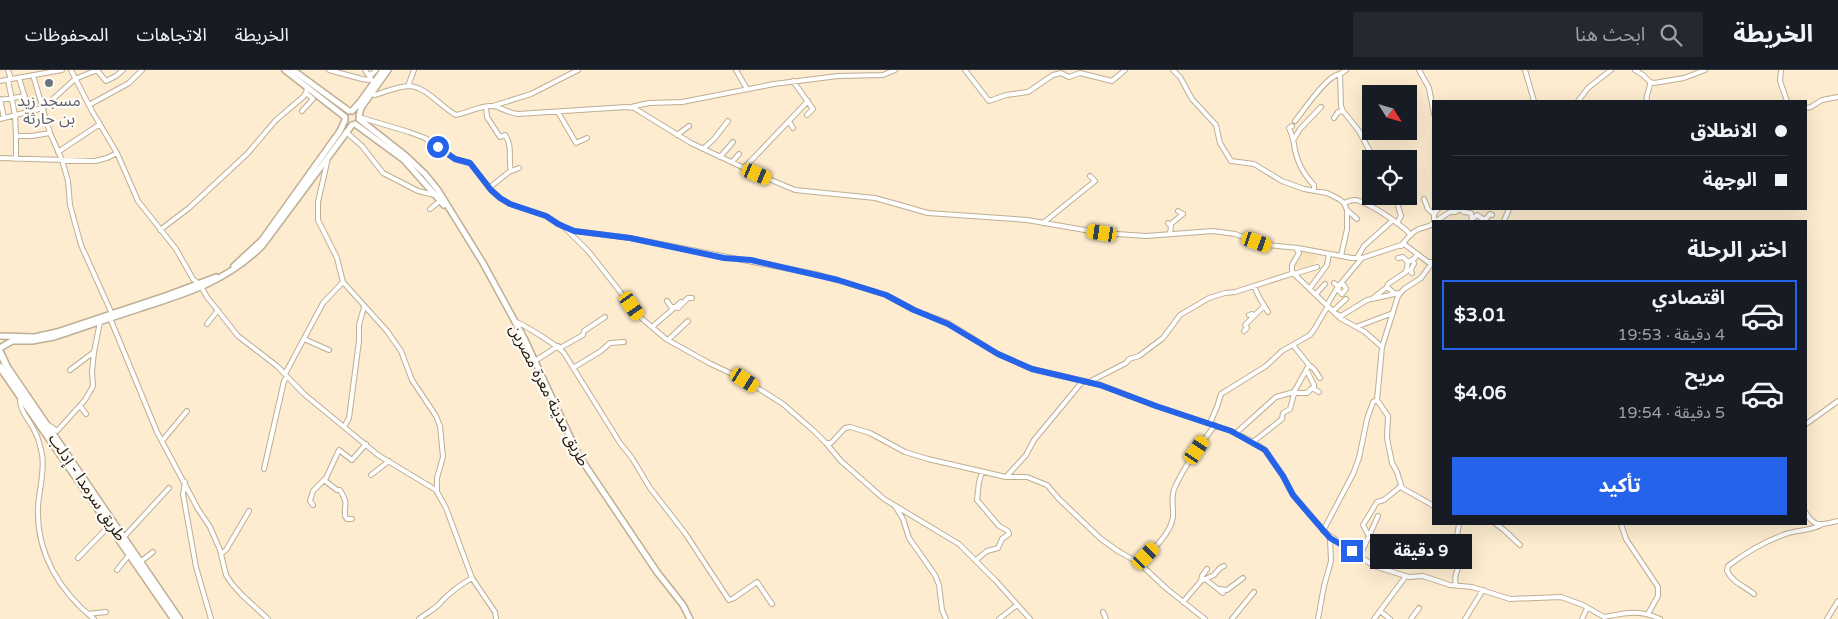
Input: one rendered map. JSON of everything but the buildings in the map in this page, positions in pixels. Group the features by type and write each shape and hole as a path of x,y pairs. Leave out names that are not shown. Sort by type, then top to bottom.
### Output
{"highway":[{"name":"طريق سرمدا - إدلب","path":"0,350 7,368 179,619"},
{"name":"طريق سرمدا - إدلب","path":"0,367 174,619"}],"main road":[{"path":"285,70 307,90 345,119 348,124 353,125"},
{"path":"293,70 356,113 359,118"},
{"path":"0,350 12,342 46,339 200,286 238,267 262,246 346,132 359,118 361,108 369,94 373,80 383,70"},
{"path":"200,286 236,264 262,240 340,131 345,119 369,94 388,70"},
{"name":"طريق مدينة معرة مصرين","path":"359,118 406,156 438,190 483,263 514,321 535,361 579,456 657,572 684,605 690,619"},
{"name":"طريق مدينة معرة مصرين","path":"353,125 404,160 452,215"},
{"path":"0,336 35,337 100,322 111,316"}],"street":[{"path":"8,70 15,115 16,159"},
{"path":"21,70 29,112"},
{"path":"0,81 59,70"},
{"path":"72,70 89,105 117,153 138,201 184,261 188,271 207,297 238,336 286,376 304,394 388,462 423,481 437,492 446,508 472,578 495,612 496,619"},
{"path":"25,96 0,100 2,118 43,108 75,79 97,70 106,80 116,76 123,70"},
{"path":"89,105 129,83 142,70"},
{"path":"332,70 362,79 373,80"},
{"path":"352,75 355,70"},
{"path":"366,72 371,75 376,70"},
{"path":"408,86 414,70"},
{"path":"369,94 375,95 408,86 423,91 456,115 531,94 578,70"},
{"path":"736,70 747,89"},
{"path":"492,106 510,114 518,114 682,102 793,81 838,76 883,75 895,70"},
{"path":"965,70 988,101 1006,95 1028,92 1053,75 1061,73 1069,77 1080,73 1112,81 1125,70"},
{"path":"1173,70 1180,77 1192,100 1216,124 1220,143 1231,161 1254,164 1282,180 1304,189 1327,194 1339,199 1357,219"},
{"path":"1295,121 1328,82 1337,74 1346,70"},
{"path":"1525,70 1534,100"},
{"path":"1579,100 1588,88 1611,70"},
{"path":"1635,70 1654,83 1684,78 1705,70"},
{"path":"1781,70 1780,81 1787,100"},
{"path":"1419,71 1429,88 1432,104"},
{"path":"366,72 373,80"},
{"path":"35,73 50,133 62,160 68,181 70,205 81,245 149,414 198,509 210,527 221,554 226,575 232,584 268,618 274,619"},
{"path":"1340,74 1341,106 1359,131 1369,150"},
{"path":"793,81 813,109 807,115"},
{"path":"1647,100 1650,82"},
{"path":"160,230 189,208 248,152 276,120 307,90 313,100 302,111"},
{"path":"1807,108 1820,101 1838,99"},
{"path":"744,168 808,101"},
{"path":"486,107 487,117 500,137 505,134 509,140 511,155 509,162 510,171"},
{"path":"626,107 634,108 703,149 795,190 875,198 928,213 1027,220 1102,233 1146,236 1213,231 1235,234 1267,245 1359,258 1404,244 1432,262"},
{"path":"1293,139 1321,107"},
{"path":"1334,118 1338,112 1343,111"},
{"path":"558,112 576,143 587,138"},
{"path":"359,118 426,138 455,159 470,163 489,188 500,198 510,204 546,216 574,231 630,238 724,258 751,260 838,280 886,295 914,310 948,324 993,351 1032,369 1100,385 1236,433 1265,450 1283,476 1293,495 1330,538 1374,566 1406,576 1423,576 1483,590 1510,599 1561,597 1606,618 1624,612 1648,614 1660,619"},
{"path":"703,149 714,139 728,121"},
{"path":"789,121 794,128"},
{"path":"58,152 100,124"},
{"path":"677,135 689,126"},
{"path":"1292,126 1289,128 1297,159 1314,184 1314,191"},
{"path":"346,132 362,146 383,173 418,190 434,194"},
{"path":"16,136 50,133"},
{"path":"720,157 733,142"},
{"path":"0,158 98,161 117,153"},
{"path":"732,162 739,154"},
{"path":"328,156 318,202 318,220 337,258 343,282 387,331 400,350 412,380 436,416 440,426 443,457 437,478 437,492"},
{"path":"489,188 510,171 519,168"},
{"path":"1042,223 1095,181 1090,176"},
{"path":"1424,199 1428,209 1434,214"},
{"path":"1344,204 1351,200 1360,202 1397,223 1412,236"},
{"path":"430,209 440,201"},
{"path":"1397,223 1401,216 1398,205"},
{"path":"1341,256 1346,230 1347,210"},
{"path":"1434,220 1434,214 1437,210"},
{"path":"1438,220 1454,210"},
{"path":"1462,210 1464,212 1471,212 1472,220"},
{"path":"1170,234 1172,223 1183,214 1178,211"},
{"path":"1472,220 1477,215 1485,218 1490,214 1492,215"},
{"path":"1139,563 1164,536 1172,523 1171,502 1174,488 1212,424 1220,394 1266,366 1282,351 1310,335 1327,305 1359,258 1364,246 1392,221"},
{"path":"1401,246 1406,239 1421,228 1432,224"},
{"path":"564,227 589,252 640,317 668,340 745,380 783,404 814,431 834,454 869,486 895,506 954,540 1004,589 1030,619"},
{"path":"1296,248 1298,253 1291,269 1294,273 1334,312 1382,347"},
{"path":"1310,288 1327,265 1329,254"},
{"path":"1412,273 1410,271 1415,263 1417,254"},
{"path":"1398,258 1403,257 1408,262 1415,263"},
{"path":"1334,312 1341,316 1381,294 1388,284 1406,272 1408,262"},
{"path":"1323,531 1353,474 1359,458 1367,419 1374,402 1377,400 1382,347 1398,296 1421,278 1432,264"},
{"path":"1091,383 1091,381 1126,363 1129,359 1139,356 1163,338 1180,315 1209,298 1317,267"},
{"path":"264,469 286,376 323,302 343,282"},
{"path":"1314,283 1315,294"},
{"path":"1334,283 1338,288"},
{"path":"1315,294 1325,284"},
{"path":"1254,286 1268,312"},
{"path":"1387,287 1395,294"},
{"path":"1381,294 1401,293"},
{"path":"672,308 678,308 688,298 692,298"},
{"path":"1334,312 1346,299"},
{"path":"667,301 672,308"},
{"path":"652,327 681,302"},
{"path":"344,427 349,418 360,324 364,306"},
{"path":"1244,332 1247,328 1245,325 1264,306"},
{"path":"207,324 218,310"},
{"path":"1356,327 1393,313"},
{"path":"1249,315 1252,314 1254,316"},
{"path":"535,361 583,335 584,332 605,317"},
{"path":"514,321 523,324 548,342 559,347 650,488 685,533 729,600 757,582 772,604"},
{"path":"668,340 688,321"},
{"path":"46,424 56,431 80,406 93,386 94,352 100,322"},
{"path":"304,339 328,350"},
{"path":"573,368 610,343 624,342"},
{"path":"1293,345 1320,378"},
{"path":"70,370 94,352"},
{"path":"1253,442 1282,419 1283,413 1290,409 1293,393 1308,364"},
{"path":"1236,433 1276,397 1293,393 1307,393 1314,387 1306,371"},
{"path":"1006,477 1082,382"},
{"path":"1312,388 1319,392"},
{"path":"20,396 22,411 36,433 43,458 38,527 42,548 57,578 94,619"},
{"path":"1377,400 1388,416 1387,438 1392,463 1401,486 1412,495 1432,505"},
{"path":"1807,423 1838,401"},
{"path":"80,406 86,414"},
{"path":"162,441 187,411"},
{"path":"826,443 830,443 845,428 850,426 877,436 905,452 1006,477 1026,477 1047,485 1059,500 1101,539 1139,563 1205,619"},
{"path":"313,505 310,500 311,494 324,480 339,450 352,460 366,444"},
{"path":"372,475 388,462"},
{"path":"976,560 987,551 999,547 1002,539 1009,532 999,526 977,500 982,472"},
{"path":"324,480 337,490 340,490 344,495 347,506 345,516 347,519 352,519"},
{"path":"185,482 183,494 192,549 211,619"},
{"path":"1369,536 1363,525 1377,502 1384,500 1401,486"},
{"path":"123,538 168,488"},
{"path":"895,506 903,519 909,538 935,575 939,585 942,610 946,619"},
{"path":"221,554 226,550 249,510"},
{"path":"1807,514 1814,523 1821,525"},
{"path":"1360,556 1378,516"},
{"path":"1754,594 1730,577 1727,571 1728,566 1784,534 1838,521"},
{"path":"1456,585 1456,574 1463,559 1463,545 1457,536 1459,525"},
{"path":"1497,525 1520,545"},
{"path":"1620,525 1626,538 1658,587 1658,596 1648,614"},
{"path":"78,558 109,526"},
{"path":"1319,618 1330,561 1330,538"},
{"path":"140,562 153,552"},
{"path":"117,570 129,554"},
{"path":"1202,580 1214,576 1224,566"},
{"path":"1183,602 1202,580 1207,569"},
{"path":"1195,574 1223,593"},
{"path":"1374,619 1406,576"},
{"path":"419,619 441,603 444,597 472,578"},
{"path":"1219,589 1227,590 1240,580"},
{"path":"1465,619 1483,590"},
{"path":"1232,619 1254,592"},
{"path":"1827,619 1838,601"},
{"path":"999,619 1016,605"},
{"path":"1411,619 1420,608"},
{"path":"1582,619 1587,608"},
{"path":"1380,611 1390,619"},
{"path":"88,614 106,612"},
{"path":"1103,612 1106,619"}],"shaded area":[{"path":"33,79 40,106 29,109 22,80"},
{"path":"1305,250 1318,256 1311,269 1303,271 1294,265"}],"place":[{"name":"مسجد زيد بن حارثة","path":"49,83"}],"route":[{"path":"438,147 455,159 470,163 491,190 500,198 510,204 546,216 574,231 630,238 724,258 751,260 838,280 886,295 914,310 948,324 998,354 1032,369 1072,380 1100,385 1231,431 1265,450 1283,476 1293,495 1326,534 1352,551"}]}
